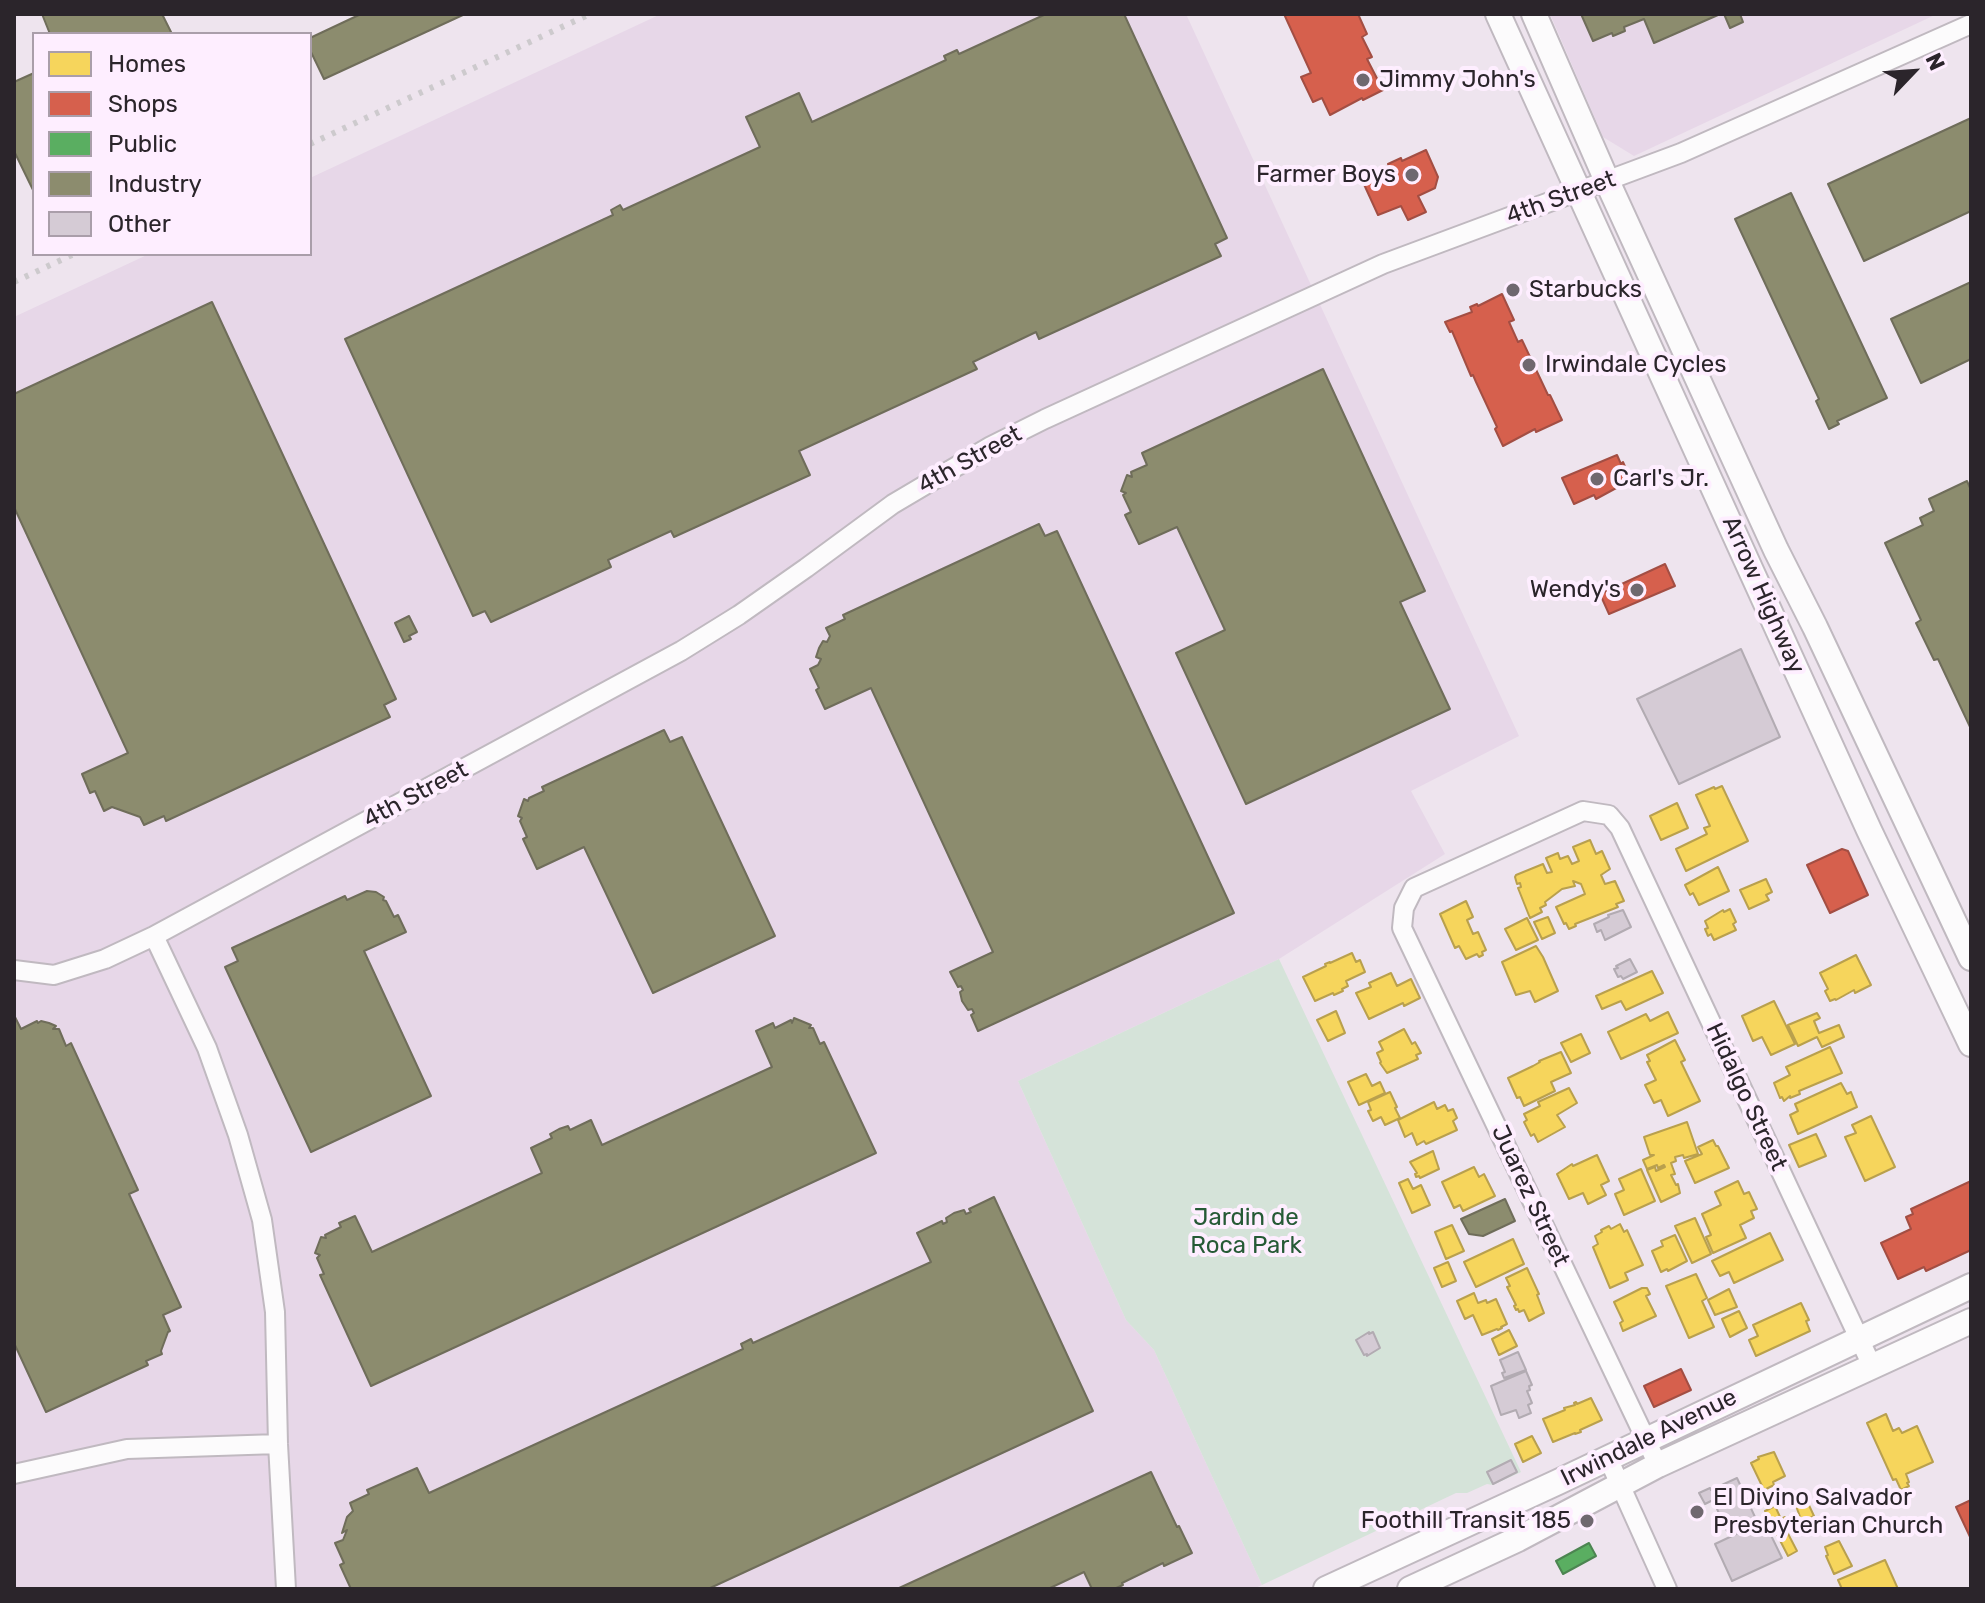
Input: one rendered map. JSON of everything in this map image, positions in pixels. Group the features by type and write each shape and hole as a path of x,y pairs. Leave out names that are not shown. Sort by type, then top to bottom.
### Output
{"main road":[{"name":"Arrow Highway","path":"1498,14 1869,830 1971,1044"},
{"name":"Arrow Highway","path":"1534,14 1776,550 1971,958"},
{"name":"Irwindale Avenue","path":"1326,1589 1971,1286"},
{"name":"Irwindale Avenue","path":"1410,1589 1518,1539 1658,1465 1971,1321"}],"street":[{"name":"4th Street","path":"14,970 54,975 105,959 154,936 681,651 739,615 893,504 991,446 1086,400 1383,264 1681,153 1971,24"},
{"name":"Juarez Street","path":"1620,828 1609,815 1583,811 1414,888 1404,908 1402,928 1658,1465"},
{"name":"Hidalgo Street","path":"1620,828 1872,1366"},
{"path":"154,936 207,1048 238,1135 262,1220 275,1312 286,1589"},
{"path":"14,1474 127,1449 278,1444"},
{"path":"1608,1458 1667,1589"}],"shaded area":[{"path":"661,14 1186,14 1519,736 1411,791 1445,854 1279,959 1018,1081 1126,1320 1154,1350 1262,1585 1253,1589 14,1589 14,317 145,256 312,256 312,177"},
{"path":"1550,14 1937,14 1634,156 1603,137"}],"green space":[{"name":"Jardin de Roca Park","path":"1279,959 1521,1472 1493,1485 1456,1493 1262,1585 1154,1350 1126,1320 1018,1081"}],"building: Homes":[{"path":"1722,786 1748,841 1686,871 1676,849 1707,834 1704,828 1710,826 1696,795"},
{"path":"1677,803 1688,828 1661,840 1650,816"},
{"path":"1590,840 1596,854 1602,851 1610,869 1601,875 1605,884 1615,881 1624,901 1616,904 1618,907 1569,929 1556,907 1585,894 1581,884 1573,881 1575,886 1562,889 1545,902 1546,905 1540,908 1542,912 1530,918 1516,875 1543,864 1547,873 1552,872 1546,858 1558,853 1560,859 1568,856 1572,864 1579,861 1573,847"},
{"path":"1718,867 1729,891 1699,905 1685,885"},
{"path":"1766,879 1772,892 1766,895 1769,900 1749,909 1740,890"},
{"path":"1466,901 1473,917 1467,920 1473,934 1478,932 1486,950 1479,957 1477,954 1466,959 1459,946 1455,948 1440,914"},
{"path":"1730,909 1736,930 1714,940 1711,934 1708,936 1705,921"},
{"path":"1548,917 1555,933 1542,939 1534,922"},
{"path":"1527,918 1538,940 1516,950 1505,929"},
{"path":"1536,946 1558,991 1535,1002 1530,991 1516,995 1502,962"},
{"path":"1352,953 1356,962 1360,960 1365,972 1346,981 1348,986 1343,991 1315,1001 1303,977"},
{"path":"1856,955 1871,985 1830,1001 1820,973"},
{"path":"1652,971 1663,993 1626,1010 1621,1001 1602,1009 1596,996"},
{"path":"1391,973 1397,986 1411,979 1420,998 1369,1019 1356,993"},
{"path":"1774,1001 1795,1044 1771,1055 1762,1037 1753,1041 1742,1016"},
{"path":"1336,1011 1345,1033 1328,1041 1317,1020"},
{"path":"1668,1012 1678,1033 1621,1059 1608,1032 1646,1014 1650,1021"},
{"path":"1817,1013 1820,1018 1814,1021 1819,1033 1839,1025 1844,1037 1822,1047 1817,1037 1798,1046 1788,1025"},
{"path":"1404,1029 1421,1053 1416,1055 1418,1059 1387,1073 1377,1053 1383,1050 1379,1042"},
{"path":"1581,1034 1590,1053 1571,1062 1561,1043"},
{"path":"1675,1040 1685,1060 1681,1062 1700,1101 1668,1116 1661,1100 1654,1103 1645,1085 1656,1080 1647,1055"},
{"path":"1830,1047 1842,1073 1799,1091 1800,1094 1784,1101 1780,1098 1774,1083 1790,1075 1786,1067"},
{"path":"1561,1052 1571,1073 1551,1082 1555,1091 1524,1106 1508,1078"},
{"path":"1366,1074 1372,1086 1380,1082 1385,1093 1359,1105 1348,1082"},
{"path":"1841,1083 1847,1094 1851,1092 1857,1107 1798,1134 1790,1115 1798,1111 1795,1104"},
{"path":"1569,1088 1577,1103 1557,1115 1565,1127 1538,1142 1524,1122 1527,1120 1524,1114 1540,1106 1538,1102"},
{"path":"1390,1092 1400,1118 1385,1125 1381,1117 1373,1121 1368,1102"},
{"path":"1434,1102 1437,1109 1445,1105 1448,1111 1453,1109 1457,1130 1417,1145 1412,1133 1405,1137 1398,1120"},
{"path":"1871,1116 1895,1167 1865,1181 1845,1137 1856,1133 1852,1125"},
{"path":"1687,1122 1698,1154 1675,1157 1676,1161 1671,1163 1675,1174 1671,1175 1680,1193 1661,1202 1647,1170 1655,1167 1656,1171 1665,1167 1658,1168 1657,1165 1647,1169 1643,1160 1654,1155 1650,1155 1644,1137"},
{"path":"1816,1134 1826,1156 1799,1167 1789,1145"},
{"path":"1713,1140 1729,1168 1695,1183 1685,1161 1702,1154 1698,1147"},
{"path":"1433,1151 1439,1169 1416,1177 1417,1173 1410,1162"},
{"path":"1597,1155 1609,1181 1601,1185 1606,1195 1588,1204 1583,1193 1569,1199 1557,1174 1572,1164"},
{"path":"1474,1167 1479,1177 1484,1174 1495,1196 1463,1211 1460,1205 1454,1208 1442,1182"},
{"path":"1641,1169 1655,1201 1624,1215 1615,1194 1624,1190 1619,1179"},
{"path":"1408,1179 1413,1189 1421,1185 1430,1205 1412,1213 1399,1183"},
{"path":"1738,1181 1744,1194 1749,1192 1757,1209 1751,1211 1754,1218 1740,1225 1746,1238 1713,1253 1706,1237 1711,1235 1702,1214 1721,1205 1715,1192"},
{"path":"1695,1218 1711,1254 1692,1263 1675,1226"},
{"path":"1620,1224 1624,1232 1627,1230 1643,1265 1625,1273 1628,1280 1610,1288 1593,1247 1598,1244 1595,1236 1601,1230"},
{"path":"1452,1225 1464,1251 1446,1259 1435,1232"},
{"path":"1770,1233 1783,1260 1734,1283 1729,1272 1720,1276 1712,1261"},
{"path":"1675,1235 1687,1261 1661,1272 1652,1251 1663,1246 1661,1241"},
{"path":"1513,1239 1524,1264 1476,1287 1464,1262"},
{"path":"1448,1262 1456,1281 1442,1287 1434,1268"},
{"path":"1527,1268 1544,1313 1529,1321 1524,1310 1516,1310 1506,1278"},
{"path":"1696,1274 1707,1298 1702,1301 1714,1327 1689,1338 1666,1286"},
{"path":"1647,1288 1650,1294 1646,1296 1656,1316 1623,1331 1620,1323 1623,1321 1614,1302"},
{"path":"1729,1289 1737,1307 1715,1315 1708,1300"},
{"path":"1474,1293 1478,1303 1496,1299 1507,1324 1482,1335 1473,1315 1465,1319 1457,1301"},
{"path":"1801,1303 1809,1320 1806,1321 1810,1331 1756,1356 1749,1340 1758,1336 1753,1325"},
{"path":"1739,1311 1747,1328 1730,1337 1722,1319"},
{"path":"1509,1330 1517,1346 1499,1355 1492,1339"},
{"path":"1591,1398 1602,1420 1553,1442 1543,1419"},
{"path":"1886,1414 1893,1431 1899,1428 1902,1433 1917,1426 1933,1462 1906,1474 1909,1486 1901,1490 1896,1479 1893,1480 1867,1423"},
{"path":"1532,1436 1541,1453 1523,1462 1515,1444"},
{"path":"1774,1452 1785,1476 1764,1490 1751,1463"},
{"path":"1807,1501 1814,1516 1802,1522 1796,1506"},
{"path":"1775,1506 1781,1519 1785,1517 1787,1522 1783,1524 1797,1551 1788,1556 1765,1511"},
{"path":"1839,1541 1852,1566 1834,1574 1825,1547"},
{"path":"1885,1560 1898,1589 1842,1589 1838,1580"}],"building: Shops":[{"path":"1284,14 1358,14 1367,34 1362,37 1372,57 1367,59 1383,90 1330,115 1322,98 1313,102 1301,77 1311,73"},
{"path":"1426,150 1438,177 1435,188 1418,196 1426,212 1408,220 1401,206 1378,215 1362,180 1388,164"},
{"path":"1502,294 1514,320 1509,322 1518,342 1522,340 1562,420 1536,432 1535,429 1503,446 1473,375 1445,322 1472,312 1470,307"},
{"name":"Carl's Jr.","path":"1617,455 1631,480 1596,499 1594,495 1574,504 1562,478"},
{"name":"Wendy's","path":"1665,564 1675,586 1609,614 1600,594"},
{"path":"1842,849 1848,851 1868,895 1830,913 1807,865"},
{"path":"1971,1181 1971,1250 1926,1271 1924,1267 1898,1279 1881,1243 1911,1229 1906,1217 1913,1214 1911,1209"},
{"path":"1681,1369 1691,1390 1654,1407 1644,1386"},
{"path":"1971,1500 1971,1539 1956,1507"}],"building: Public":[{"path":"1589,1543 1596,1556 1563,1574 1556,1561"}],"building: Industry":[{"path":"42,14 162,14 171,32 49,32"},
{"path":"361,14 465,14 324,79 312,54 312,37"},
{"path":"1046,14 1124,14 1227,238 1215,244 1221,256 1039,339 1036,332 973,362 977,369 799,451 810,475 674,537 671,531 608,560 611,567 491,622 485,611 473,616 345,339 613,215 611,210 620,205 623,210 760,147 746,117 799,93 812,122 946,60 944,56 957,50 959,54"},
{"path":"1581,14 1718,15 1654,43 1644,19 1624,27 1625,31 1593,41"},
{"path":"1724,14 1740,14 1743,22 1730,28"},
{"path":"32,74 32,188 14,151 14,82"},
{"path":"1971,118 1971,211 1864,261 1828,184"},
{"path":"1791,193 1887,398 1837,421 1839,424 1829,429 1816,401 1819,399 1735,219"},
{"path":"1971,282 1971,359 1921,383 1891,319"},
{"path":"212,302 396,699 384,705 390,717 166,821 164,816 144,825 140,817 112,807 104,811 95,791 90,793 82,774 128,753 14,507 14,394"},
{"path":"1323,369 1425,591 1400,602 1450,709 1246,804 1176,653 1225,630 1177,527 1139,544 1125,515 1131,512 1123,495 1126,493 1121,491 1127,475 1132,477 1131,472 1147,465 1142,453"},
{"path":"1967,481 1971,490 1971,729 1938,659 1934,660 1916,623 1921,620 1885,543 1923,525 1920,518 1934,511 1929,499"},
{"path":"1039,524 1045,536 1057,531 1234,913 978,1031 971,1015 974,1013 962,1001 960,992 963,990 950,972 993,952 871,688 825,709 810,669 818,665 821,659 816,657 819,648 830,636 826,628 845,619 843,615"},
{"path":"409,616 417,632 404,642 395,623"},
{"path":"664,730 670,742 682,737 775,936 653,993 584,847 537,869 523,839 527,837 520,821 522,818 518,816 524,799 528,801 544,791 542,787"},
{"path":"367,891 384,897 383,900 394,917 398,915 406,932 364,951 431,1096 311,1152 225,967 238,961 232,948 345,896 347,900"},
{"path":"14,1015 21,1029 37,1021 49,1023 56,1026 53,1029 59,1029 66,1046 71,1043 138,1190 129,1194 181,1307 163,1315 170,1331 162,1354 146,1361 148,1365 46,1412 14,1343"},
{"path":"794,1018 811,1025 809,1028 813,1028 820,1044 824,1042 876,1153 371,1386 320,1275 324,1274 317,1258 320,1255 315,1253 321,1237 326,1238 325,1235 341,1227 339,1223 355,1216 372,1252 542,1173 531,1148 552,1138 550,1134 559,1129 568,1126 570,1130 591,1120 602,1145 772,1067 756,1031 773,1023 775,1028 791,1020 792,1023"},
{"path":"994,1197 1093,1411 708,1589 351,1589 340,1565 344,1563 335,1543 343,1540 347,1530 342,1533 347,1517 353,1511 350,1503 369,1494 367,1490 417,1468 429,1493 743,1349 741,1344 751,1339 753,1343 931,1262 917,1233 942,1221 943,1224 947,1222 946,1218 954,1213 964,1210 966,1214 971,1212 969,1209"},
{"path":"1505,1199 1515,1221 1483,1236 1469,1234 1461,1219"},
{"path":"1151,1472 1192,1553 1164,1566 1163,1563 1123,1585 1114,1589 1092,1589 1084,1572 1048,1589 897,1589"}],"building: Other":[{"path":"1741,649 1780,737 1679,784 1637,699"},
{"path":"1623,910 1631,927 1605,940 1594,924"},
{"path":"1630,959 1637,972 1623,979 1618,977 1614,969 1618,968 1616,966"},
{"path":"1373,1332 1380,1348 1367,1356 1356,1340"},
{"path":"1518,1352 1526,1370 1504,1378 1500,1360"},
{"path":"1526,1371 1532,1385 1527,1391 1532,1403 1528,1405 1531,1413 1519,1418 1516,1410 1501,1415 1491,1386"},
{"path":"1511,1460 1517,1472 1493,1484 1487,1472"},
{"path":"1737,1478 1755,1517 1747,1521 1750,1525 1736,1532 1734,1528 1727,1531 1713,1500 1705,1504 1699,1493"},
{"path":"1764,1521 1782,1558 1732,1581 1715,1544"}],"railway":[{"path":"312,143 590,14"},
{"path":"14,282 70,256"}],"place":[{"name":"Jimmy John's","path":"1363,80"},
{"name":"Farmer Boys","path":"1412,175"},
{"name":"Starbucks","path":"1513,290"},
{"name":"Irwindale Cycles","path":"1529,365"},
{"name":"Carl's Jr.","path":"1597,479"},
{"name":"Wendy's","path":"1637,590"},
{"name":"El Divino Salvador Presbyterian Church","path":"1697,1512"},
{"name":"Foothill Transit 185","path":"1587,1521"}]}
